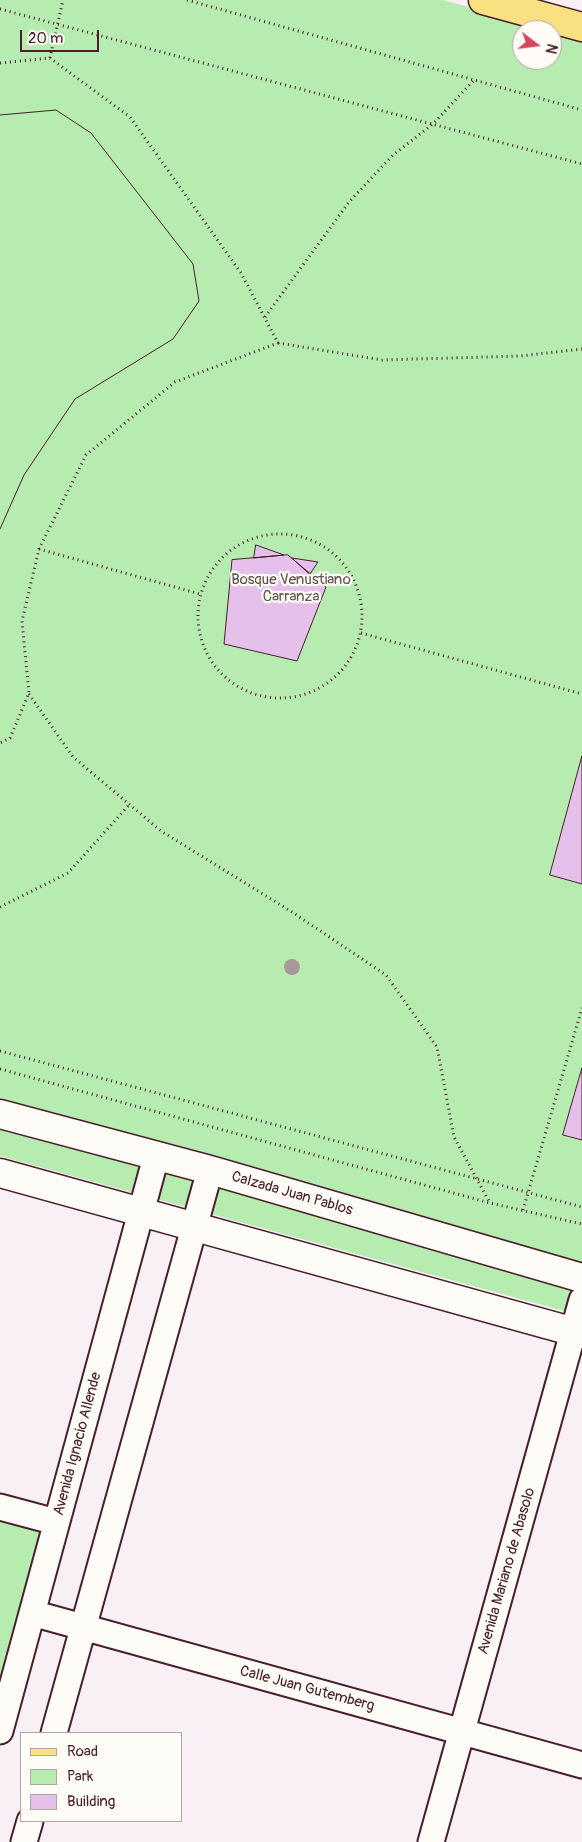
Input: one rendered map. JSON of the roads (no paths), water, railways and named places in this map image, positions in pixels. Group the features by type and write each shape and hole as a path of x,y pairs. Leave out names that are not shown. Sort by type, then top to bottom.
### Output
{"main road":[{"path":"496,2 582,27"}],"street":[{"name":"Calzada Juan Pablos","path":"0,1114 210,1170 582,1278"},
{"name":"Avenida Ignacio Allende","path":"0,1730 156,1157"},
{"path":"54,1732 210,1170"},
{"path":"0,1173 194,1228 578,1332"},
{"name":"Avenida Mariano de Abasolo","path":"431,1842 578,1332 582,1300"},
{"path":"0,1507 56,1522"},
{"name":"Calle Juan Gutemberg","path":"32,1613 582,1765"},
{"path":"24,1842 30,1822"}],"tram line":[{"path":"0,115 56,110 91,133 193,264 199,301 173,339 75,399 24,475 0,529"}],"park label":[{"name":"Bosque Venustiano Carranza","path":"291,588"}]}
